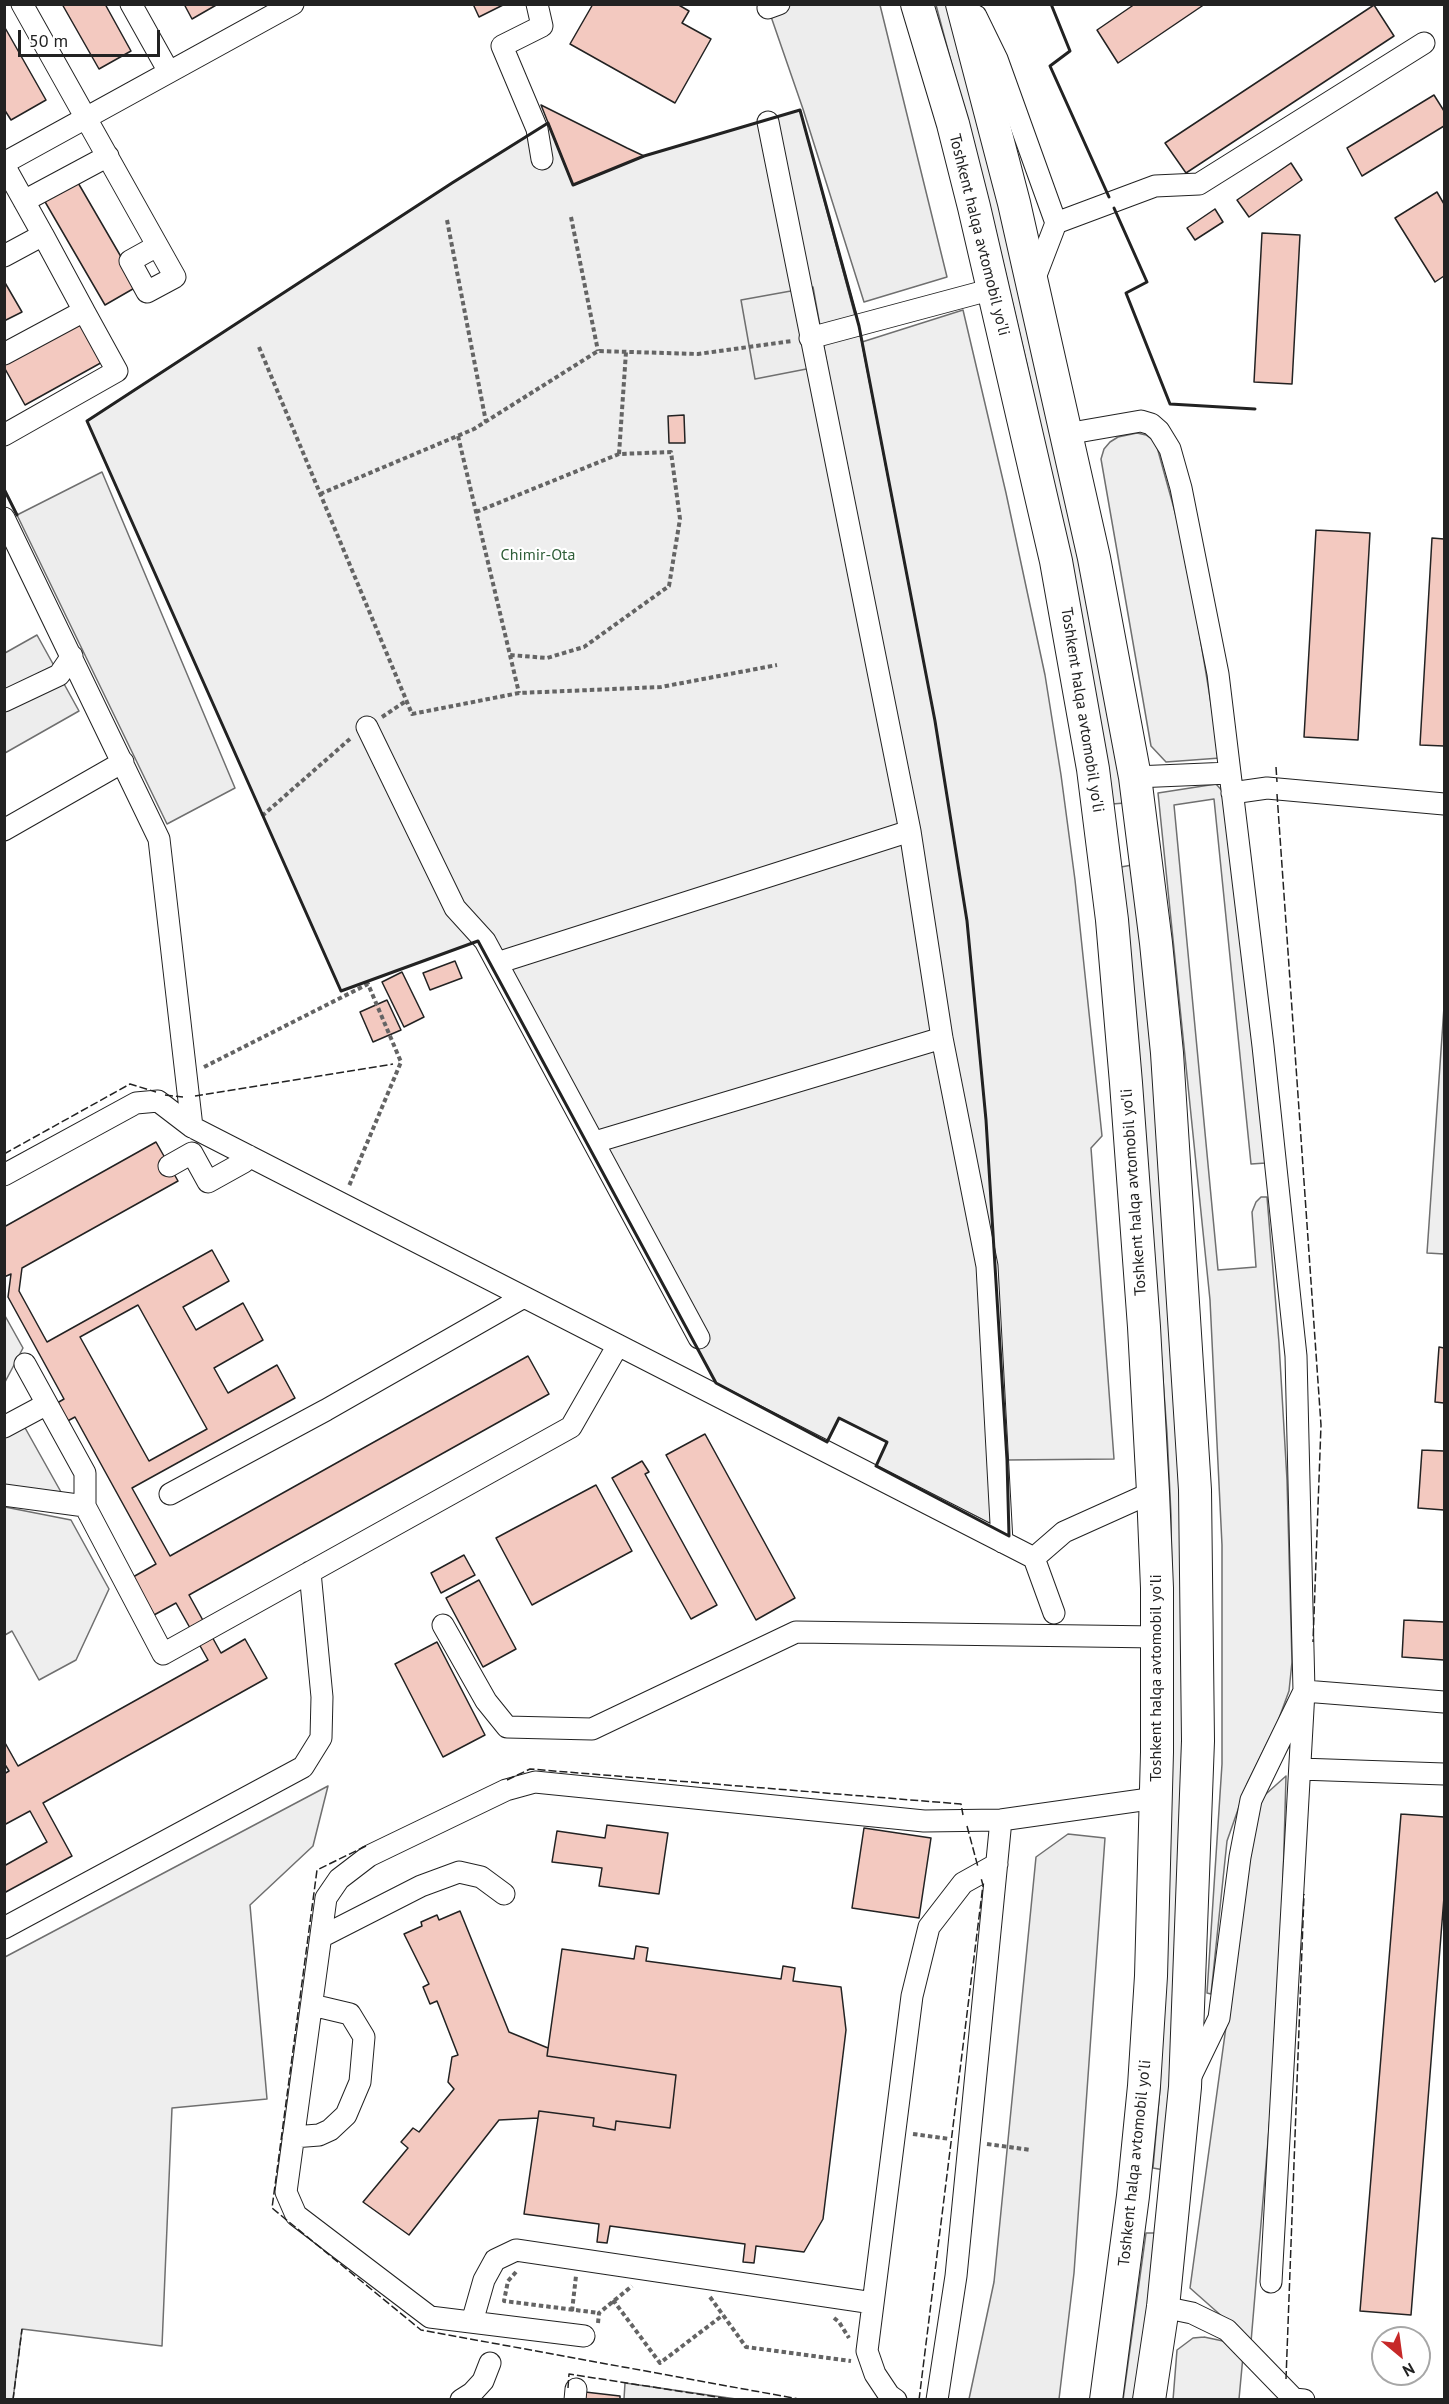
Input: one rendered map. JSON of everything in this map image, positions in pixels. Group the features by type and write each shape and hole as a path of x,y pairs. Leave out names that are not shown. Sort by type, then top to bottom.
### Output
{"highway":[{"name":"Toshkent halqa avtomobil yo'li","path":"917,4 953,124 1056,561 1082,700 1102,838 1126,1083 1153,1492 1157,1637 1156,1798 1148,2031 1133,2196 1106,2400"},
{"path":"962,4 1033,285 1094,558 1135,777 1167,1053 1195,1490 1198,1741 1185,2087 1163,2307 1149,2400"},
{"path":"1102,838 1143,833"},
{"path":"1133,2196 1175,2202"}],"lane":[{"path":"22,4 157,246"},
{"path":"131,4 169,72"},
{"path":"4,435 117,371 4,164 169,72 256,13 293,4"},
{"path":"537,4 542,26 502,46 537,129 542,159"},
{"path":"971,4 997,59 1056,223 1033,285"},
{"path":"1056,223 1155,186 1198,184 1424,43"},
{"path":"768,122 910,831 942,1038 987,1266 1002,1542"},
{"path":"24,201 108,156"},
{"path":"4,256 43,235"},
{"path":"810,338 993,288"},
{"path":"4,354 84,311"},
{"path":"1066,434 1141,421 1151,424 1165,439 1181,488 1218,674 1296,1356 1304,1691 1271,2282"},
{"path":"7,529 72,656 159,839 192,1127"},
{"path":"4,701 59,675 72,656"},
{"path":"367,727 455,908 485,941 699,1338"},
{"path":"4,830 123,762"},
{"path":"1135,777 1231,783 1444,804"},
{"path":"497,963 910,831"},
{"path":"595,1142 942,1038"},
{"path":"4,1175 136,1103 158,1101 192,1127 1034,1558 1053,1613"},
{"path":"169,1166 192,1153 208,1182 244,1162 249,1156"},
{"path":"170,1494 326,1410 524,1297"},
{"path":"25,1364 85,1473 85,1506 163,1654 571,1427 618,1345"},
{"path":"4,1427 47,1404"},
{"path":"1034,1558 1064,1532 1153,1492"},
{"path":"4,1495 85,1506"},
{"path":"4,1928 303,1767 321,1738 322,1697 310,1572"},
{"path":"443,1625 486,1701 507,1727 592,1729 796,1632 1157,1637"},
{"path":"1304,1691 1444,1702"},
{"path":"1185,2087 1219,2018 1240,1857 1251,1800 1304,1691"},
{"path":"1300,1768 1444,1774"},
{"path":"590,2335 430,2317 296,2215 286,2192 293,2137 326,1898 339,1879 369,1856 506,1790 535,1782 924,1821 1001,1820 1156,1798"},
{"path":"937,2400 956,2276 1001,1820"},
{"path":"896,2400 889,2395 875,2374 867,2351 912,1996 929,1927 963,1883 997,1864"},
{"path":"321,1938 340,1926 421,1886 459,1872 481,1877 504,1894"},
{"path":"293,2137 319,2135 330,2130 346,2115 360,2082 364,2037 350,2014 312,2005"},
{"path":"472,2322 484,2280 495,2260 516,2250 873,2303"},
{"path":"1163,2307 1192,2313 1227,2330 1294,2399 1304,2400"},
{"path":"461,2400 472,2393 483,2381 490,2363"}],"path":[{"path":"571,217 598,351"},
{"path":"447,220 486,422"},
{"path":"320,494 486,422 598,351 698,354 810,338"},
{"path":"259,347 412,714 519,693 661,687 777,665"},
{"path":"619,454 626,352"},
{"path":"458,436 519,693"},
{"path":"476,512 619,454 671,452 681,519 669,586 584,647 547,658 510,655"},
{"path":"262,816 350,738 406,701"},
{"path":"186,1076 368,984 401,1062 342,1204"},
{"path":"520,2269 508,2281 504,2301 599,2313"},
{"path":"573,2311 576,2272 587,2274"},
{"path":"590,2335 599,2313 640,2280"},
{"path":"710,2296 746,2346 857,2361"},
{"path":"613,2300 660,2362 723,2315"},
{"path":"830,2315 839,2322 851,2342"}],"green space":[{"path":"936,5 948,5 967,73 1072,509 1125,803 1112,804 1074,583 1027,365 993,220"},
{"name":"Chimir-Ota","path":"800,110 862,342 963,310 1006,493 1045,675 1061,775 1075,880 1102,1136 1091,1148 1114,1459 1007,1460 1009,1536 876,1466 887,1442 839,1418 827,1442 716,1383 478,941 341,991 87,421 548,123 574,185 644,156"},
{"path":"1137,433 1146,435 1157,447 1178,523 1194,601 1220,758 1166,762 1151,746 1101,459 1104,449 1110,442 1118,437"},
{"path":"1216,784 1225,794 1266,1163 1251,1164 1214,799 1174,805 1218,1270 1256,1267 1252,1212 1261,1197 1267,1197 1287,1480 1292,1662 1289,1691 1278,1721 1247,1784 1227,1841 1211,1994 1207,1993 1222,1764 1222,1545 1210,1300 1158,793"},
{"path":"1132,865 1150,1026 1174,1351 1185,1595 1180,1924 1164,2170 1153,2168 1160,2088 1163,2007 1172,1597 1171,1515 1137,1028 1121,867"},
{"path":"1444,1007 1444,1254 1427,1253"},
{"path":"4,1314 23,1348 5,1382 4,1382"},
{"path":"24,1426 61,1492 5,1487 5,1435"},
{"path":"5,1507 71,1520 109,1589 76,1660 39,1680 12,1631 5,1635"},
{"path":"1286,1776 1275,2058 1251,2342 1190,2288 1257,1802"},
{"path":"328,1786 313,1846 250,1905 267,2099 172,2108 162,2346 22,2329 13,2399 5,2399 5,1957"},
{"path":"1146,2233 1158,2233 1134,2399 1123,2400"},
{"path":"1204,2337 1223,2341 1243,2356 1239,2399 1173,2400 1177,2350 1193,2338"},
{"path":"625,2383 736,2399 624,2399"}],"shaded area":[{"path":"767,5 880,5 947,277 864,302 803,109"},
{"path":"813,287 827,365 755,379 741,300"},
{"path":"102,472 235,788 167,824 17,515"},
{"path":"37,635 79,711 5,753 5,653"},
{"path":"1068,1834 1105,1838 1074,2273 1059,2399 969,2399 994,2282 1036,1857"}],"building":[{"path":"62,4 105,4 131,51 99,69"},
{"path":"184,4 218,4 192,19"},
{"path":"473,4 505,4 479,17"},
{"path":"593,4 677,4 689,11 682,23 711,39 675,103 570,44"},
{"path":"1135,4 1205,4 1118,63 1097,30"},
{"path":"1374,5 1394,36 1186,173 1165,143"},
{"path":"4,26 46,100 11,120 4,109"},
{"path":"1434,95 1444,111 1444,126 1362,176 1347,148"},
{"path":"541,105 627,148 644,156 573,185"},
{"path":"1291,163 1302,180 1249,217 1237,200"},
{"path":"77,181 138,286 105,305 44,200"},
{"path":"1437,192 1444,204 1444,276 1435,282 1395,218"},
{"path":"1215,209 1223,222 1195,240 1187,228"},
{"path":"1262,233 1300,235 1292,384 1254,382"},
{"path":"4,281 22,312 4,321"},
{"path":"82,317 106,360 25,405 4,367 4,360"},
{"path":"684,415 685,443 669,443 668,416"},
{"path":"1316,530 1370,533 1358,740 1304,737"},
{"path":"1432,538 1444,539 1444,746 1420,745"},
{"path":"455,961 462,978 430,990 423,973"},
{"path":"402,972 424,1017 404,1027 382,982"},
{"path":"387,1000 401,1030 373,1042 360,1012"},
{"path":"156,1142 178,1181 22,1268 19,1291 47,1342 212,1250 229,1281 183,1307 196,1330 243,1303 263,1340 214,1368 228,1393 277,1365 295,1398 132,1488 170,1556 528,1356 549,1394 189,1595 221,1653 245,1639 267,1678 43,1803 72,1856 4,1893 4,1866 47,1842 30,1811 4,1825 4,1774 9,1771 4,1763 4,1741 18,1766 208,1660 176,1603 154,1615 133,1577 156,1564 75,1417 62,1424 52,1406 64,1399 8,1297 11,1274 4,1277 4,1227","holes":["138,1305 207,1429 149,1461 80,1337"]},
{"path":"1439,1347 1444,1348 1444,1403 1435,1402"},
{"path":"705,1434 795,1598 756,1620 666,1455"},
{"path":"1422,1450 1444,1451 1444,1510 1418,1508"},
{"path":"642,1461 649,1472 645,1474 717,1605 691,1619 612,1478"},
{"path":"596,1485 632,1551 532,1605 496,1538"},
{"path":"464,1555 475,1575 441,1593 431,1573"},
{"path":"479,1580 516,1649 483,1667 446,1598"},
{"path":"1404,1620 1444,1622 1444,1660 1402,1657"},
{"path":"437,1642 485,1735 443,1757 395,1664"},
{"path":"1401,1814 1444,1817 1444,1897 1411,2315 1360,2311"},
{"path":"607,1825 668,1833 659,1894 599,1886 602,1868 552,1862 557,1831 605,1838"},
{"path":"864,1828 931,1838 919,1918 852,1908"},
{"path":"460,1911 509,2032 548,2048 547,2056 676,2075 670,2128 616,2121 615,2130 593,2126 594,2118 539,2111 538,2118 499,2120 409,2235 363,2202 408,2148 401,2142 413,2128 419,2132 454,2089 448,2082 452,2057 458,2055 437,2001 430,2004 423,1987 429,1984 404,1934 422,1926 421,1922 437,1915 439,1920"},
{"path":"636,1946 648,1948 646,1961 781,1979 783,1966 795,1968 793,1981 841,1987 846,2030 823,2219 804,2252 756,2246 754,2263 743,2262 745,2244 610,2226 607,2243 597,2242 599,2224 524,2214 539,2111 594,2118 593,2126 615,2130 616,2121 670,2128 676,2075 547,2056 562,1949 634,1959"},
{"path":"585,2392 620,2396 620,2400 584,2400"}],"fence":[{"path":"800,110 858,321"},
{"path":"860,333 935,721 967,921 986,1120 994,1252"},
{"path":"1276,767 1277,782"},
{"path":"1277,794 1321,1425 1313,1642"},
{"path":"195,1096 393,1064"},
{"path":"4,1154 130,1084 156,1092"},
{"path":"165,1095 183,1097"},
{"path":"507,1780 530,1769 961,1804 963,1815"},
{"path":"967,1826 978,1867"},
{"path":"366,1846 317,1870 272,2208 421,2330 804,2400"},
{"path":"919,2400 983,1885 981,1878"},
{"path":"1286,2379 1304,1894"},
{"path":"13,2400 22,2329"},
{"path":"568,2388 569,2374 736,2400"}],"wall":[{"path":"1051,4 1070,51 1050,66 1109,197"},
{"path":"800,110 859,326 935,721 967,921 986,1120 1007,1460 1009,1536 876,1466 887,1442 839,1418 827,1442 716,1383 478,941 341,991 87,421 548,123 573,185 644,156 800,110"},
{"path":"1114,208 1147,282 1126,293 1170,404 1255,409"},
{"path":"4,489 17,515"}]}
